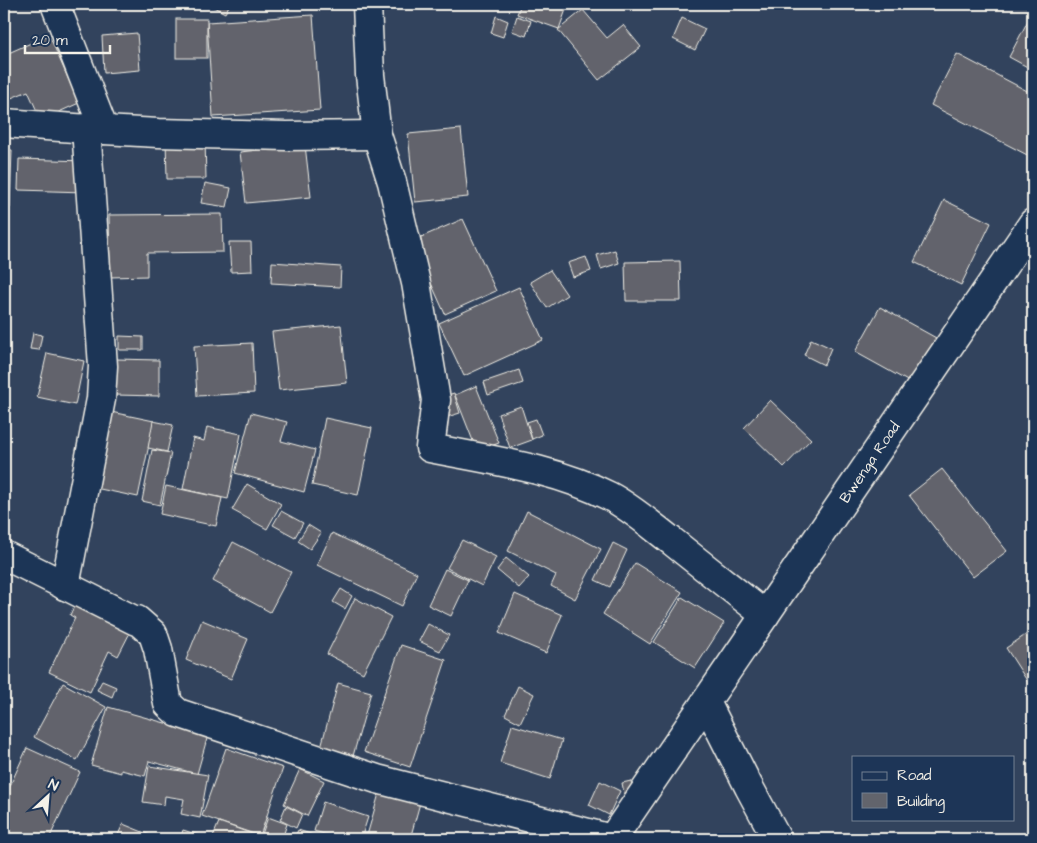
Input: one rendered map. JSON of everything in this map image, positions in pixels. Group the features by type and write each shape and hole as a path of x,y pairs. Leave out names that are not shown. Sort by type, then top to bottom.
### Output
{"street":[{"path":"4,555 65,586 101,399 103,366 95,129 55,4"},
{"path":"367,4 370,76 377,134 392,182 416,283 436,400 430,448 546,472 609,496 634,511 765,615"},
{"path":"4,124 158,133 286,136 377,134"},
{"name":"Bwenga Road","path":"65,586 137,620 153,634 158,649 168,704 178,713 377,779 612,839 1033,223"},
{"path":"706,702 777,839"}],"building":[{"path":"208,4 230,4 225,13"},
{"path":"294,4 332,4 332,8"},
{"path":"521,4 568,4 559,29 517,14"},
{"path":"583,10 607,38 623,25 641,47 599,80 558,30"},
{"path":"1033,11 1033,70 1009,57"},
{"path":"313,15 320,110 213,117 207,22"},
{"path":"496,16 508,21 503,37 491,33"},
{"path":"517,16 531,21 526,36 512,31"},
{"path":"682,18 705,29 695,50 673,39"},
{"path":"176,19 207,19 207,58 176,58"},
{"path":"137,33 140,70 104,73 102,36"},
{"path":"49,35 79,103 41,120 28,91 4,101 4,55"},
{"path":"957,54 1033,94 1033,158 931,105"},
{"path":"461,129 468,197 415,202 408,134"},
{"path":"205,139 206,179 167,179 166,140"},
{"path":"305,145 311,197 246,203 240,152"},
{"path":"4,149 12,150 10,208 4,208"},
{"path":"19,159 86,161 85,192 18,190"},
{"path":"205,183 231,188 227,207 201,203"},
{"path":"944,200 991,223 961,285 914,262"},
{"path":"222,214 223,252 147,253 147,276 110,277 109,215"},
{"path":"463,219 496,291 445,314 412,241"},
{"path":"229,242 251,242 252,271 231,272"},
{"path":"615,250 619,263 601,269 597,255"},
{"path":"586,257 591,271 573,277 568,263"},
{"path":"680,261 681,301 626,301 625,262"},
{"path":"272,262 341,267 340,287 271,283"},
{"path":"550,270 567,295 547,308 530,282"},
{"path":"519,287 543,340 464,376 439,323"},
{"path":"880,307 938,339 913,384 855,352"},
{"path":"341,325 347,383 279,390 272,332"},
{"path":"33,333 42,335 39,350 30,349"},
{"path":"119,336 143,337 143,350 119,350"},
{"path":"811,339 831,348 824,365 804,355"},
{"path":"252,343 254,393 197,396 194,346"},
{"path":"47,353 84,361 75,405 37,397"},
{"path":"116,359 159,360 159,396 115,395"},
{"path":"519,370 523,383 488,395 484,382"},
{"path":"476,386 499,443 477,451 455,395"},
{"path":"454,393 460,413 447,417 441,397"},
{"path":"770,400 811,439 784,467 744,428"},
{"path":"521,406 532,440 510,448 498,414"},
{"path":"111,412 154,421 138,497 95,488"},
{"path":"251,413 287,422 281,441 315,450 304,492 235,473"},
{"path":"325,418 372,428 358,495 312,485"},
{"path":"536,419 542,435 532,439 527,422"},
{"path":"153,421 173,425 167,452 148,448"},
{"path":"207,427 241,434 228,499 183,489 193,438 204,441"},
{"path":"152,450 171,453 160,505 142,501"},
{"path":"942,469 1007,551 973,577 909,495"},
{"path":"247,484 281,504 267,529 232,510"},
{"path":"166,486 222,498 216,526 160,514"},
{"path":"281,511 303,523 295,537 273,525"},
{"path":"527,511 601,549 575,599 551,586 556,575 508,551"},
{"path":"308,525 321,533 310,549 298,541"},
{"path":"332,533 417,573 402,606 317,565"},
{"path":"462,540 496,557 482,586 447,568"},
{"path":"233,542 291,572 270,612 213,581"},
{"path":"613,543 627,550 610,587 595,580"},
{"path":"506,558 529,577 519,588 497,570"},
{"path":"635,563 682,592 650,644 603,614"},
{"path":"445,569 468,580 451,616 428,605"},
{"path":"341,589 352,596 345,609 333,602"},
{"path":"80,594 136,621 118,656 109,651 90,692 49,672 75,618 70,615"},
{"path":"515,594 562,615 546,653 499,633"},
{"path":"682,597 724,623 695,668 654,642"},
{"path":"355,598 391,617 363,673 327,654"},
{"path":"202,620 248,639 231,679 186,660"},
{"path":"428,624 449,635 440,651 419,641"},
{"path":"1033,630 1033,690 1006,648"},
{"path":"401,645 446,660 410,767 364,752"},
{"path":"102,681 116,687 112,697 97,690"},
{"path":"63,683 106,707 77,760 34,737"},
{"path":"338,683 371,692 353,756 321,747"},
{"path":"518,686 534,694 520,723 505,715"},
{"path":"108,707 208,735 197,774 149,761 145,776 121,770 121,773 91,765"},
{"path":"512,725 562,740 550,779 500,763"},
{"path":"27,748 80,772 49,839 16,839 4,834 4,799"},
{"path":"226,748 283,768 260,836 202,816"},
{"path":"149,766 208,775 200,818 181,814 184,799 165,796 164,805 143,802"},
{"path":"300,769 324,781 307,816 284,804"},
{"path":"600,781 620,791 609,815 589,805"},
{"path":"631,781 634,796 625,798 622,783"},
{"path":"380,790 420,803 410,839 366,839"},
{"path":"323,802 368,817 361,839 341,839 314,831"},
{"path":"286,806 302,814 296,828 280,820"},
{"path":"268,817 287,824 282,839 261,837"},
{"path":"219,822 266,839 212,839"},
{"path":"123,824 155,837 154,839 116,839"},
{"path":"183,830 202,836 201,839 180,839"},
{"path":"298,830 326,839 294,839"},
{"path":"91,832 109,839 87,839"}]}
